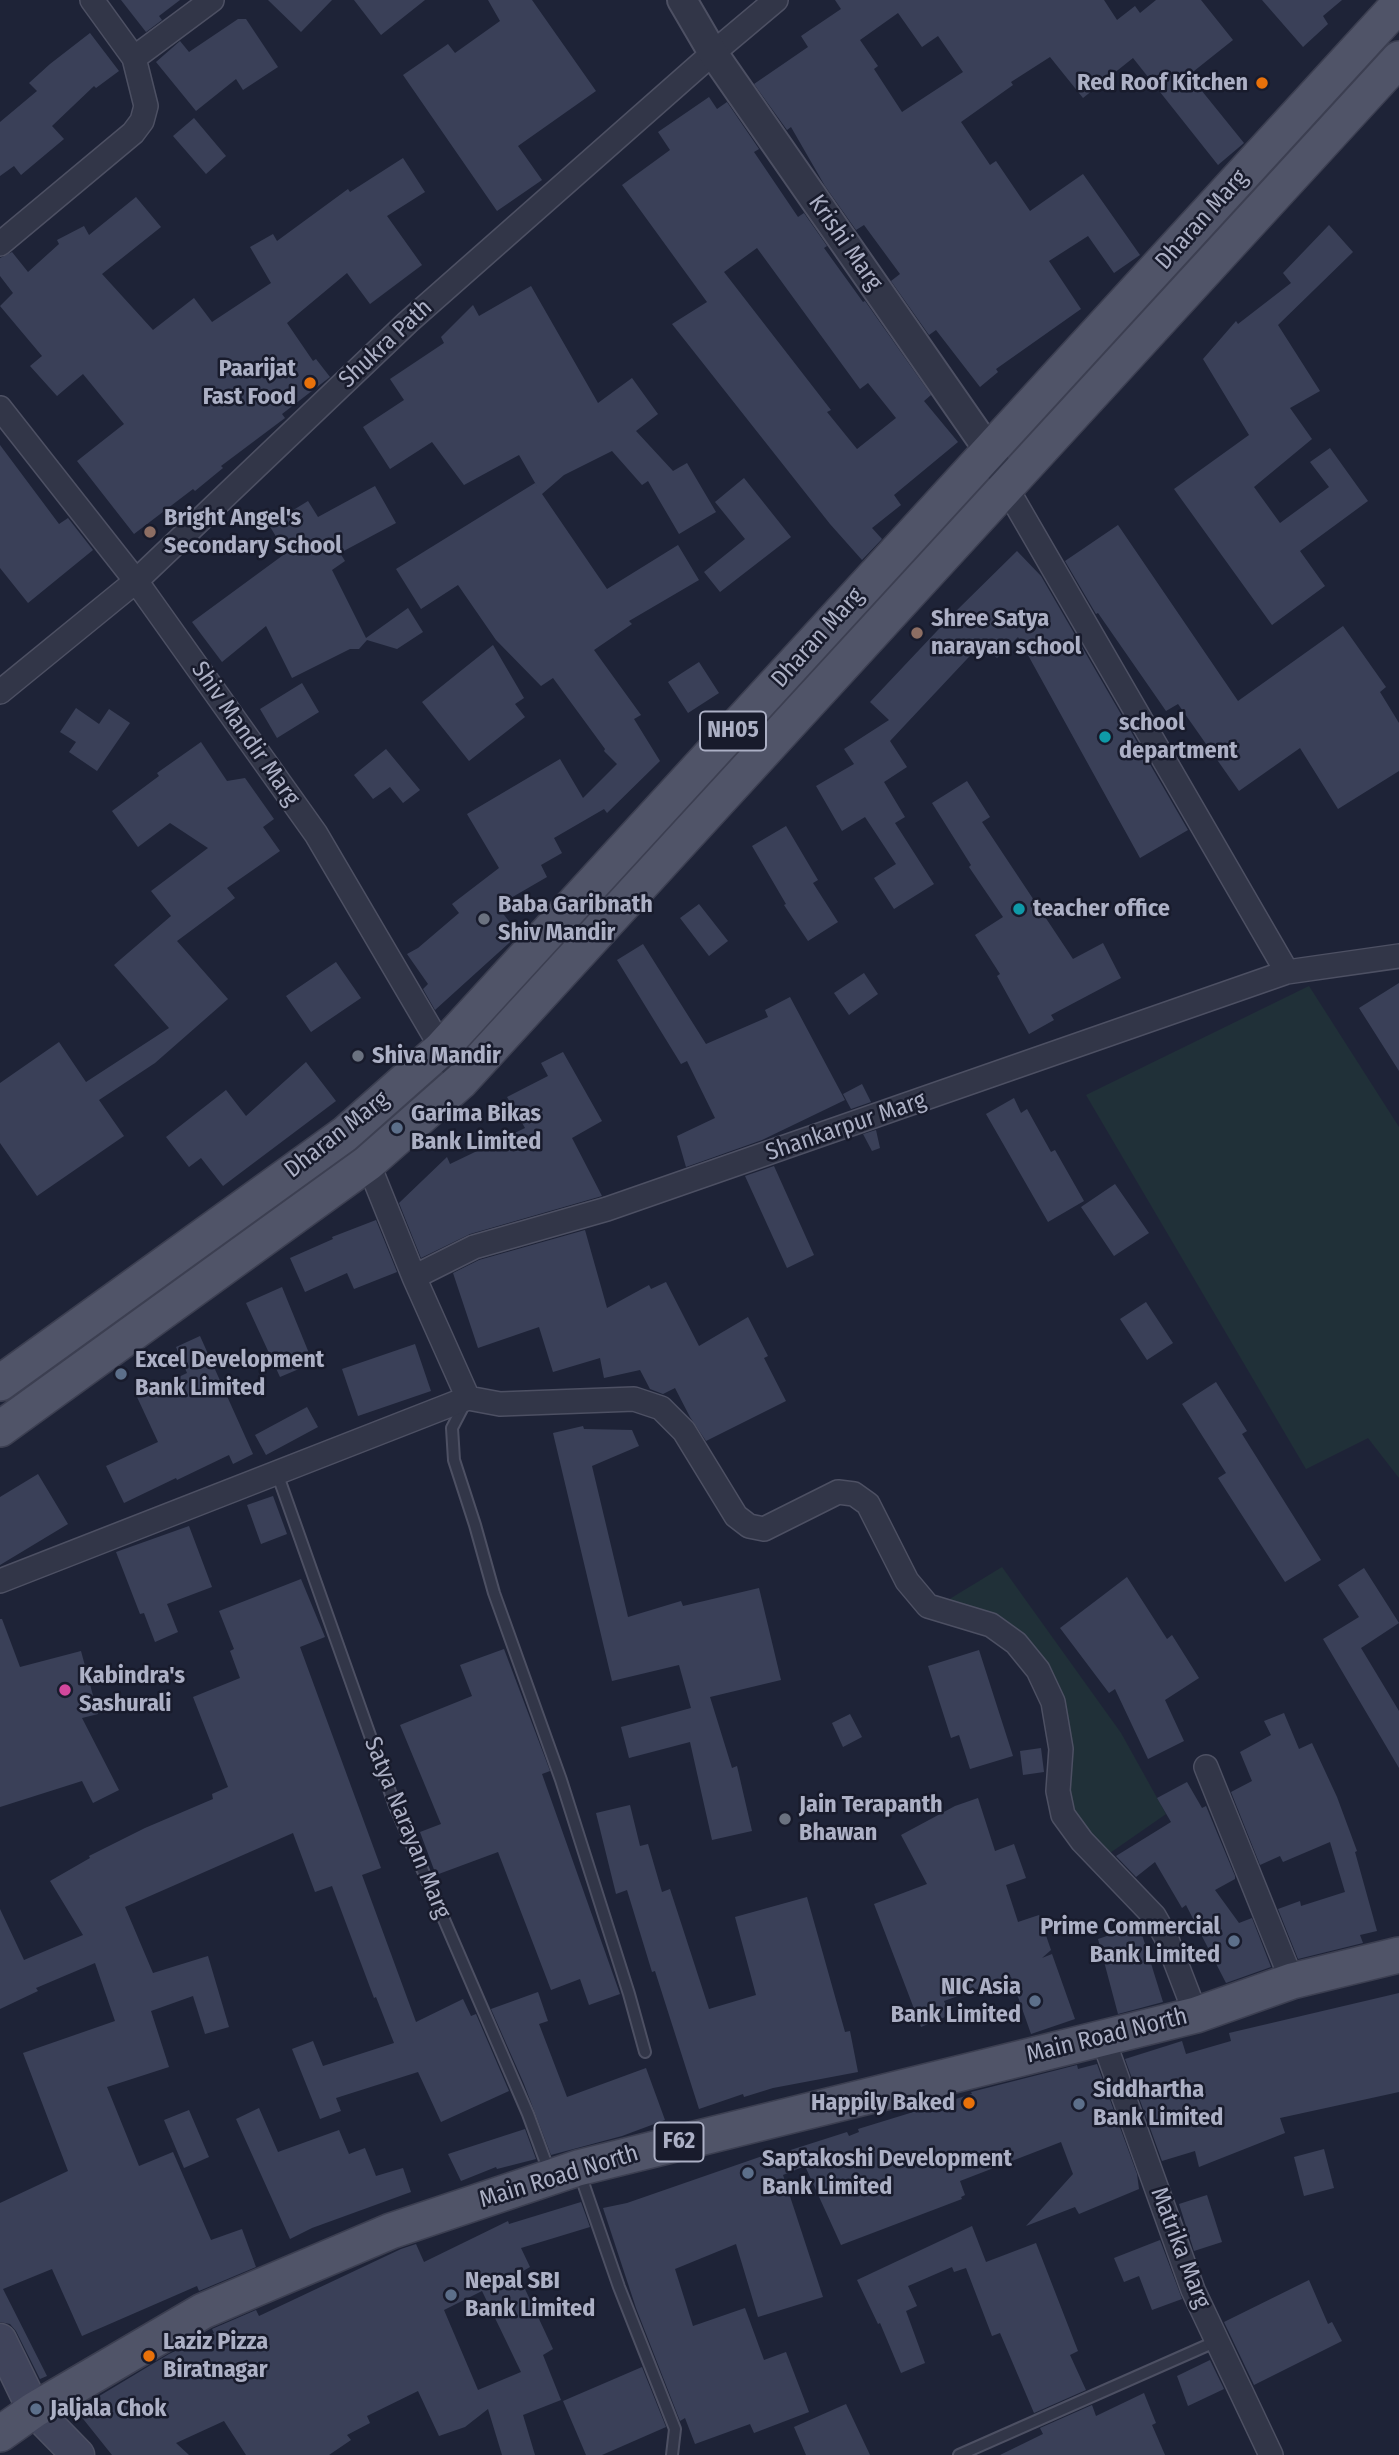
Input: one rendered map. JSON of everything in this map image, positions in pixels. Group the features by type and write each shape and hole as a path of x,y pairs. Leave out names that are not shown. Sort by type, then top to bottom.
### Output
{"main road":[{"name":"Dharan Marg","path":"0,1383 345,1133 441,1049 1399,4"},
{"name":"Dharan Marg","path":"0,1429 368,1163 461,1081 1399,59"},
{"name":"Main Road North","path":"0,2434 34,2410 203,2311 390,2231 564,2173 1102,2036 1196,2015 1292,1980 1399,1955"},
{"path":"0,2340 34,2410 78,2455"}],"street":[{"path":"0,244 133,133 142,121 146,106 134,58 92,0"},
{"path":"134,58 212,0"},
{"name":"Krishi Marg","path":"682,0 713,53 990,452 1006,487"},
{"name":"Shukra Path","path":"0,692 136,581 408,322 776,0"},
{"name":"Shiv Mandir Marg","path":"0,408 136,581 316,834 461,1081"},
{"path":"1006,487 1287,972"},
{"name":"Shankarpur Marg","path":"415,1277 474,1247 633,1200 1287,972 1399,956"},
{"path":"368,1163 468,1398"},
{"path":"0,1581 468,1398 500,1404 634,1399 662,1408 684,1430 736,1516 749,1526 764,1529 838,1492 854,1494 868,1504 907,1581 928,1606 991,1625 1016,1643 1038,1670 1053,1702 1061,1749 1058,1791 1063,1815 1082,1841 1154,1916 1166,1937 1196,2015"},
{"path":"1206,1767 1292,1980"},
{"name":"Matrika Marg","path":"1102,2036 1193,2290 1271,2455"}],"lane":[{"path":"468,1398 452,1428 454,1460 494,1593 561,1780 645,2052"},
{"name":"Satya Narayan Marg","path":"277,1473 395,1806 528,2114 564,2173 620,2287 675,2429 672,2455"},
{"path":"959,2455 1217,2341"}],"shaded area":[{"path":"1309,986 1399,1127 1399,1478 1368,1438 1306,1469 1086,1095"},
{"path":"1002,1567 1121,1733 1166,1814 1097,1862 1074,1832 1049,1695 1021,1654 935,1608"}],"building":[{"path":"121,0 180,0 159,16 162,20 146,32"},
{"path":"268,0 332,0 301,32"},
{"path":"354,0 425,0 381,35"},
{"path":"488,0 532,0 596,91 518,146 542,180 497,211 403,75 448,44 455,53 500,21"},
{"path":"835,0 1104,0 1117,20 1135,6 1140,13 1156,0 1201,0 1233,40 1189,75 1244,143 1218,165 1133,58 1083,98 1050,57 1011,82 1013,85 961,122 990,165 996,161 1030,211 1083,174 1140,255 1114,273 1088,236 1049,261 1081,309 996,369 998,372 980,387 936,330 929,335 891,281 900,274 864,225 856,230 825,186 791,127 787,130 754,84 808,47 801,36 841,9","holes":["898,13 922,47 938,36 963,72 902,112 874,69 878,66 860,40"]},
{"path":"1262,0 1342,0 1323,16 1328,24 1303,47"},
{"path":"238,19 246,19 278,67 243,90 236,79 196,111 156,62 180,41 189,52"},
{"path":"90,33 119,71 96,88 94,86 52,126 64,139 21,175 14,166 0,176 0,122 37,91 29,83"},
{"path":"709,97 717,109 727,102 759,149 754,152 798,217 804,213 827,246 824,248 931,395 924,401 958,442 894,495 901,505 872,528 882,539 862,560 830,524 672,324 707,302 622,185 670,150 658,132","holes":["757,248 860,389 868,383 896,418 857,449 827,412 831,410 724,272"]},
{"path":"194,118 226,156 206,174 173,136"},
{"path":"403,158 425,192 387,216 422,265 370,304 347,273 287,323 313,361 316,359 330,377 282,414 285,418 221,466 223,468 195,491 193,489 134,534 77,461 124,424 83,374 57,396 30,366 42,356 0,306 13,293 0,276 0,258 12,252 28,272 59,244 57,240 84,226 89,235 136,197 161,227 102,274 153,330 194,298 212,322 271,283 250,247 273,234 277,241 348,189 350,192"},
{"path":"1329,225 1353,252 1278,325 1320,391 1290,408 1312,439 1254,487 1280,523 1329,487 1310,462 1330,448 1368,501 1300,551 1325,586 1272,625 1174,489 1249,435 1203,359 1236,321 1238,324 1291,283 1283,273"},
{"path":"531,286 598,403 632,378 658,414 636,431 673,471 687,463 716,512 679,534 648,481 642,485 612,451 564,475 542,494 607,589 678,545 699,580 629,621 632,624 594,650 641,715 634,719 660,761 607,813 604,809 554,838 562,853 541,865 547,877 497,906 519,934 435,1010 423,989 428,984 407,954 459,913 452,904 499,868 467,814 560,759 583,798 617,764 604,751 553,678 541,686 496,640 458,585 421,609 396,569 535,483 538,488 519,455 464,485 432,442 390,469 363,427 404,400 390,379 444,343 441,337 473,305 479,316"},
{"path":"0,445 59,524 68,518 93,550 28,603 0,568"},
{"path":"744,478 791,537 720,592 704,572 745,539 715,502"},
{"path":"375,486 396,523 340,553 345,561 332,570 366,638 408,608 423,632 397,649 367,640 359,649 350,649 292,678 266,626 222,662 192,622 286,553 269,525 308,501 318,517"},
{"path":"1118,525 1238,701 1343,626 1386,687 1380,692 1399,723 1399,771 1338,809 1300,748 1239,791 1178,704 1166,711 1098,613 1096,614 1065,561"},
{"path":"1017,551 1041,576 1188,830 1140,858 1018,637 997,658 982,643 890,741 907,767 884,782 905,817 895,823 934,884 894,909 874,878 896,864 865,817 842,831 816,786 854,764 844,749 889,720 870,702"},
{"path":"493,645 524,698 515,704 525,717 469,761 422,702"},
{"path":"699,662 719,693 688,713 668,682"},
{"path":"302,683 319,712 277,738 260,709"},
{"path":"76,708 99,724 109,709 130,723 97,771 69,752 76,742 60,732"},
{"path":"201,742 227,781 245,778 274,819 263,827 280,851 227,888 235,898 177,941 228,999 155,1063 99,1100 124,1136 37,1196 0,1143 0,1083 59,1042 86,1082 169,1028 114,965 171,916 151,891 208,848 170,823 138,847 112,811 159,776 157,773"},
{"path":"386,749 420,790 403,803 390,787 373,799 354,775"},
{"path":"967,781 990,817 982,822 1073,959 1103,943 1121,978 1051,1015 1054,1020 1029,1034 997,976 1000,974 975,935 1003,917 969,867 971,865 932,803"},
{"path":"786,826 818,880 813,883 838,922 808,941 784,905 786,904 752,846"},
{"path":"699,904 728,941 709,956 680,918"},
{"path":"643,944 706,1044 768,1017 765,1010 790,997 845,1100 762,1140 686,1167 677,1136 715,1118 687,1061 681,1064 617,960"},
{"path":"336,962 361,998 311,1032 286,996"},
{"path":"864,973 878,994 849,1015 834,993"},
{"path":"1399,983 1399,1071 1359,1008"},
{"path":"563,1052 602,1121 572,1138 602,1196 470,1234 421,1258 399,1203 447,1157 450,1164 525,1128 507,1097 548,1076 541,1063"},
{"path":"306,1062 336,1101 223,1186 201,1158 189,1167 166,1137 226,1090 246,1116"},
{"path":"862,1084 871,1102 851,1109 843,1094"},
{"path":"1014,1098 1021,1113 1027,1109 1051,1152 1055,1150 1084,1201 1048,1222 986,1114"},
{"path":"876,1130 880,1148 872,1151 863,1134"},
{"path":"774,1166 814,1255 787,1268 745,1176"},
{"path":"1115,1184 1149,1233 1114,1256 1081,1207"},
{"path":"376,1220 397,1272 354,1289 347,1273 305,1292 290,1258 333,1239 332,1237"},
{"path":"585,1230 607,1308 649,1285 651,1289 666,1282 699,1346 748,1317 768,1356 764,1358 786,1401 706,1441 675,1388 663,1394 650,1389 640,1370 604,1378 600,1358 553,1372 539,1327 478,1348 453,1273 479,1260"},
{"path":"282,1287 313,1363 280,1377 246,1303"},
{"path":"1146,1302 1173,1343 1147,1360 1120,1319"},
{"path":"200,1336 253,1454 233,1464 229,1455 124,1503 106,1466 158,1442 137,1397 187,1373 176,1347"},
{"path":"415,1344 431,1391 358,1416 342,1369"},
{"path":"1216,1382 1247,1431 1242,1434 1321,1560 1285,1582 1218,1478 1226,1473 1182,1404"},
{"path":"307,1407 318,1427 266,1455 255,1435"},
{"path":"583,1426 584,1429 632,1430 639,1446 592,1466 628,1617 681,1601 683,1606 759,1588 781,1680 710,1697 732,1768 737,1766 752,1831 712,1840 690,1742 629,1758 621,1727 691,1708 679,1665 612,1681 553,1433"},
{"path":"38,1474 68,1524 0,1565 0,1497"},
{"path":"273,1496 287,1534 261,1544 247,1505"},
{"path":"189,1526 212,1587 167,1604 178,1632 155,1642 144,1613 140,1614 116,1552"},
{"path":"1364,1568 1399,1623 1361,1648 1399,1711 1399,1768 1323,1639 1359,1617 1338,1585"},
{"path":"1127,1577 1167,1639 1172,1635 1199,1678 1165,1700 1184,1741 1148,1759 1115,1689 1109,1693 1060,1628"},
{"path":"301,1579 325,1637 300,1647 381,1868 362,1875 416,2022 463,1999 471,2016 476,2014 509,2091 441,2122 418,2072 336,2098 341,2111 320,2119 292,2049 313,2041 323,2066 394,2043 332,1886 315,1892 293,1833 125,1907 153,1973 208,1956 229,2027 205,2034 193,1996 151,2011 169,2067 107,2087 139,2166 173,2152 211,2240 242,2229 256,2267 199,2291 197,2286 82,2336 52,2269 3,2289 47,2376 40,2379 16,2331 10,2324 0,2322 0,2203 68,2171 23,2053 115,2021 95,1963 36,1988 38,1991 0,2009 0,1909 24,1960 83,1935 50,1881 90,1858 89,1856 213,1799 212,1794 228,1787 193,1697 240,1678 230,1651 234,1649 219,1611"},
{"path":"0,1619 20,1667 81,1651 98,1714 82,1718 119,1790 93,1803 82,1781 0,1807"},
{"path":"504,1649 550,1771 542,1774 620,1994 589,2005 580,1979 551,1990 498,1852 436,1875 420,1832 441,1824 400,1725 472,1696 460,1665"},
{"path":"979,1650 1013,1756 970,1769 959,1735 951,1738 928,1666"},
{"path":"1284,1713 1299,1749 1312,1743 1337,1797 1357,1851 1355,1852 1377,1931 1360,1935 1363,1943 1298,1959 1278,1909 1300,1901 1301,1906 1345,1892 1330,1842 1283,1862 1280,1856 1260,1865 1231,1792 1252,1781 1240,1752 1271,1735 1264,1721"},
{"path":"850,1714 862,1737 843,1747 832,1723"},
{"path":"1041,1748 1044,1772 1023,1775 1020,1751"},
{"path":"1187,1782 1202,1808 1206,1806 1235,1876 1235,1879 1215,1890 1239,1923 1252,1918 1271,1967 1226,1983 1186,1905 1182,1908 1155,1862 1136,1877 1116,1856 1171,1822 1157,1798"},
{"path":"978,1798 995,1851 1014,1844 1026,1878 1006,1885 1018,1922 1039,1915 1051,1950 1042,1958 1052,1954 1075,2019 1031,2034 1011,1977 944,2001 950,2015 921,2027 874,1904 927,1884 901,1835 955,1806"},
{"path":"630,1805 640,1846 648,1844 662,1892 670,1889 709,2009 756,1995 735,1917 807,1897 845,2032 850,2031 858,2072 773,2088 744,2097 743,2094 699,2109 627,1890 616,1894 596,1813"},
{"path":"1139,1925 1163,2002 1118,2014 1098,1939"},
{"path":"538,1992 548,2021 539,2024 567,2097 646,2068 665,2120 622,2136 551,2155 491,2009"},
{"path":"1399,1993 1399,2092 1280,2118 1285,2133 1199,2167 1195,2151 1162,2161 1125,2059 1182,2041 1186,2054 1231,2041 1229,2033"},
{"path":"1097,2064 1137,2174 1139,2189 1079,2214 1075,2207 1026,2226 1073,2174 1061,2142 960,2181 965,2195 962,2199 841,2245 805,2166 783,2175 823,2297 758,2317 736,2244 675,2269 693,2326 745,2308 764,2360 786,2352 809,2412 754,2433 750,2424 695,2444 685,2418 680,2421 636,2308 603,2208 627,2203 774,2152 775,2155 847,2132 849,2136 859,2132 858,2129 972,2094 971,2092 1077,2065 1078,2069"},
{"path":"259,2108 278,2152 339,2130 349,2154 365,2148 376,2176 403,2168 411,2192 312,2228 290,2239 236,2119"},
{"path":"189,2110 209,2157 184,2168 164,2120"},
{"path":"525,2129 536,2159 497,2169 496,2167 461,2181 448,2154"},
{"path":"1324,2149 1334,2188 1304,2196 1294,2157"},
{"path":"1207,2195 1222,2242 1194,2251 1179,2204"},
{"path":"581,2202 590,2227 521,2248 530,2267 518,2274 553,2349 543,2355 561,2400 523,2415 535,2455 502,2455 488,2409 465,2427 439,2436 418,2391 367,2416 370,2423 347,2435 351,2440 329,2455 246,2455 224,2421 176,2443 189,2455 112,2455 76,2410 169,2354 214,2333 212,2329 256,2310 259,2316 401,2249 416,2244 424,2262 508,2221 509,2224","holes":["482,2291 521,2372 478,2390 444,2310"]},
{"path":"972,2226 986,2262 1036,2243 1078,2351 1070,2355 1086,2390 1034,2413 1000,2333 992,2336 966,2268 954,2272 952,2267 908,2286 917,2306 906,2311 925,2363 901,2373 880,2323 878,2324 857,2280"},
{"path":"1160,2240 1182,2299 1152,2310 1139,2276 1124,2282 1114,2258"},
{"path":"1309,2280 1328,2324 1332,2322 1342,2341 1254,2385 1224,2322"},
{"path":"1210,2360 1224,2389 1188,2406 1177,2376"},
{"path":"642,2367 666,2427 602,2455 586,2455 563,2401"},
{"path":"1144,2393 1156,2423 1152,2425 1165,2455 1000,2455 1043,2434 1040,2428 1092,2405 1096,2416"},
{"path":"846,2404 870,2455 806,2455 794,2427"}],"place":[{"name":"Red Roof Kitchen","path":"1262,83"},
{"name":"Paarijat Fast Food","path":"310,383"},
{"name":"Bright Angel's Secondary School","path":"150,532"},
{"name":"Shree Satya narayan school","path":"917,633"},
{"name":"school department","path":"1105,737"},
{"name":"teacher office","path":"1019,909"},
{"name":"Baba Garibnath Shiv Mandir","path":"484,919"},
{"name":"Shiva Mandir","path":"358,1056"},
{"name":"Garima Bikas Bank Limited","path":"397,1128"},
{"name":"Excel Development Bank Limited","path":"121,1374"},
{"name":"Kabindra's Sashurali","path":"65,1690"},
{"name":"Jain Terapanth Bhawan","path":"785,1819"},
{"name":"Prime Commercial Bank Limited","path":"1234,1941"},
{"name":"NIC Asia Bank Limited","path":"1035,2001"},
{"name":"Happily Baked","path":"969,2103"},
{"name":"Siddhartha Bank Limited","path":"1079,2104"},
{"name":"Saptakoshi Development Bank Limited","path":"748,2173"},
{"name":"Nepal SBI Bank Limited","path":"451,2295"},
{"name":"Laziz Pizza Biratnagar","path":"149,2356"},
{"name":"Jaljala Chok","path":"36,2409"}]}
